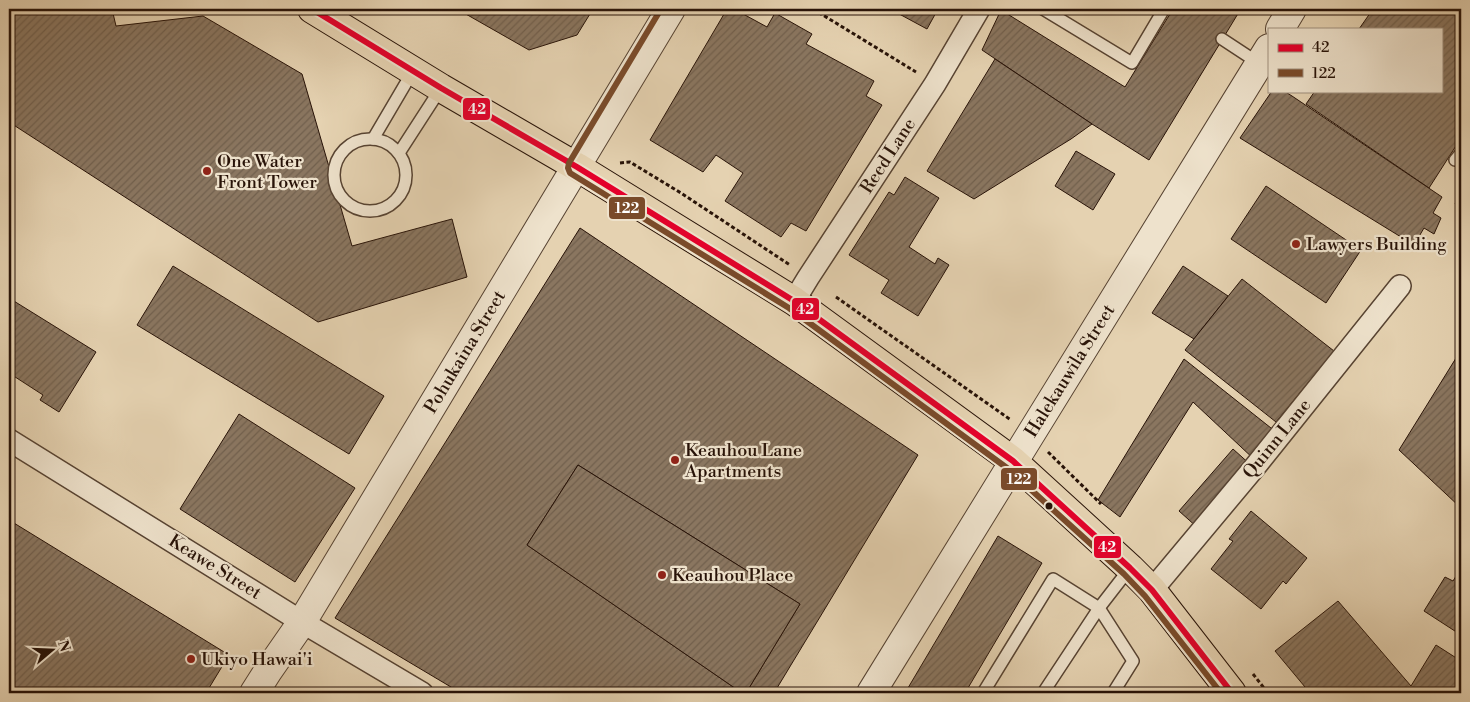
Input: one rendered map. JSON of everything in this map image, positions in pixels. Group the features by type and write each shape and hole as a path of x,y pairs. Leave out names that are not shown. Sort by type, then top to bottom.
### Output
{"main road":[{"path":"312,9 441,88 577,167 794,302 1013,461 1152,590 1232,693"}],"street":[{"name":"Pohukaina Street","path":"254,693 302,622 671,9"},
{"name":"Reed Lane","path":"794,302 935,84 979,9"},
{"path":"1281,28 1292,9"},
{"name":"Halekauwila Street","path":"871,693 1264,56"},
{"name":"Quinn Lane","path":"1152,590 1254,468 1400,286"},
{"name":"Keawe Street","path":"9,440 302,622 422,693"}],"lane":[{"path":"1043,9 1132,64 1164,9"},
{"path":"1222,39 1264,56"},
{"path":"373,139 413,71"},
{"path":"399,153 441,88"},
{"path":"368,138 373,139 389,144 399,153 404,162 406,173 405,184 400,195 391,205 380,210 368,212 355,209 344,202 337,192 333,179 334,166 339,155 347,146 356,141 368,138"},
{"path":"1043,693 1099,608 1130,568"},
{"path":"983,693 1053,579 1099,608 1134,661 1113,693"}],"path":[{"path":"812,9 935,84"}],"building":[{"name":"One Water Front Tower","path":"9,9 112,9 116,26 203,16 302,74 352,246 452,219 467,277 318,322 9,122"},
{"path":"457,9 593,9 577,35 529,50"},
{"path":"727,9 734,9 767,27 775,13 812,34 806,44 874,81 866,96 882,105 806,231 791,223 781,237 725,201 743,173 716,155 703,172 650,140"},
{"path":"890,9 938,9 927,29"},
{"path":"1173,9 1234,9 1239,12 1149,160 982,50 1001,10 1125,87"},
{"path":"1373,9 1461,9 1461,138 1429,188 1306,104 1314,92 1442,92 1442,28 1360,28"},
{"path":"995,59 1092,124 974,199 927,171"},
{"path":"1271,92 1285,92 1442,197 1433,213 1441,218 1434,234 1424,228 1414,245 1240,138"},
{"path":"1076,151 1115,174 1093,210 1055,186"},
{"path":"905,177 939,198 909,247 935,264 938,258 949,265 918,316 881,293 889,280 849,255 889,192 894,195"},
{"name":"Lawyers Building","path":"1266,186 1361,250 1326,303 1231,239"},
{"path":"1461,195 1461,208 1455,204"},
{"name":"Keauhou Lane Apartments","path":"580,228 918,455 774,693 746,693 800,604 578,465 527,545 742,693 461,693 335,618"},
{"path":"173,266 384,396 349,454 137,325"},
{"path":"1183,266 1228,296 1194,339 1152,313"},
{"path":"1242,279 1334,351 1276,422 1185,350"},
{"path":"9,298 96,352 59,412 40,400 43,395 9,373"},
{"path":"1461,350 1461,508 1399,450"},
{"path":"1184,359 1276,432 1256,461 1193,402 1120,517 1098,500"},
{"path":"239,414 355,488 295,582 180,509"},
{"path":"1233,449 1252,466 1198,528 1179,511"},
{"name":"Keauhou Place","path":"578,465 800,604 746,693 742,693 527,545"},
{"path":"1251,511 1307,558 1286,584 1283,581 1261,609 1211,569 1233,541 1229,539"},
{"path":"9,520 229,655 206,693 9,693"},
{"path":"998,536 1042,563 965,693 905,693"},
{"path":"1461,568 1461,635 1424,611 1445,577 1453,581"},
{"path":"1338,601 1411,686 1436,645 1461,661 1461,693 1310,693 1275,651"}],"transit line":[{"name":"42","path":"312,9 441,88 577,167 794,301 1013,461 1152,590 1232,693"},
{"name":"122","path":"661,9 569,163 570,173 789,308 1007,468 1124,574 1145,596 1221,693"}],"place":[{"name":"One Water Front Tower","path":"207,171"},
{"name":"Lawyers Building","path":"1296,244"},
{"name":"Keauhou Lane Apartments","path":"675,460"},
{"name":"Keauhou Place","path":"662,575"},
{"name":"Ukiyo Hawai'i","path":"191,659"}]}
